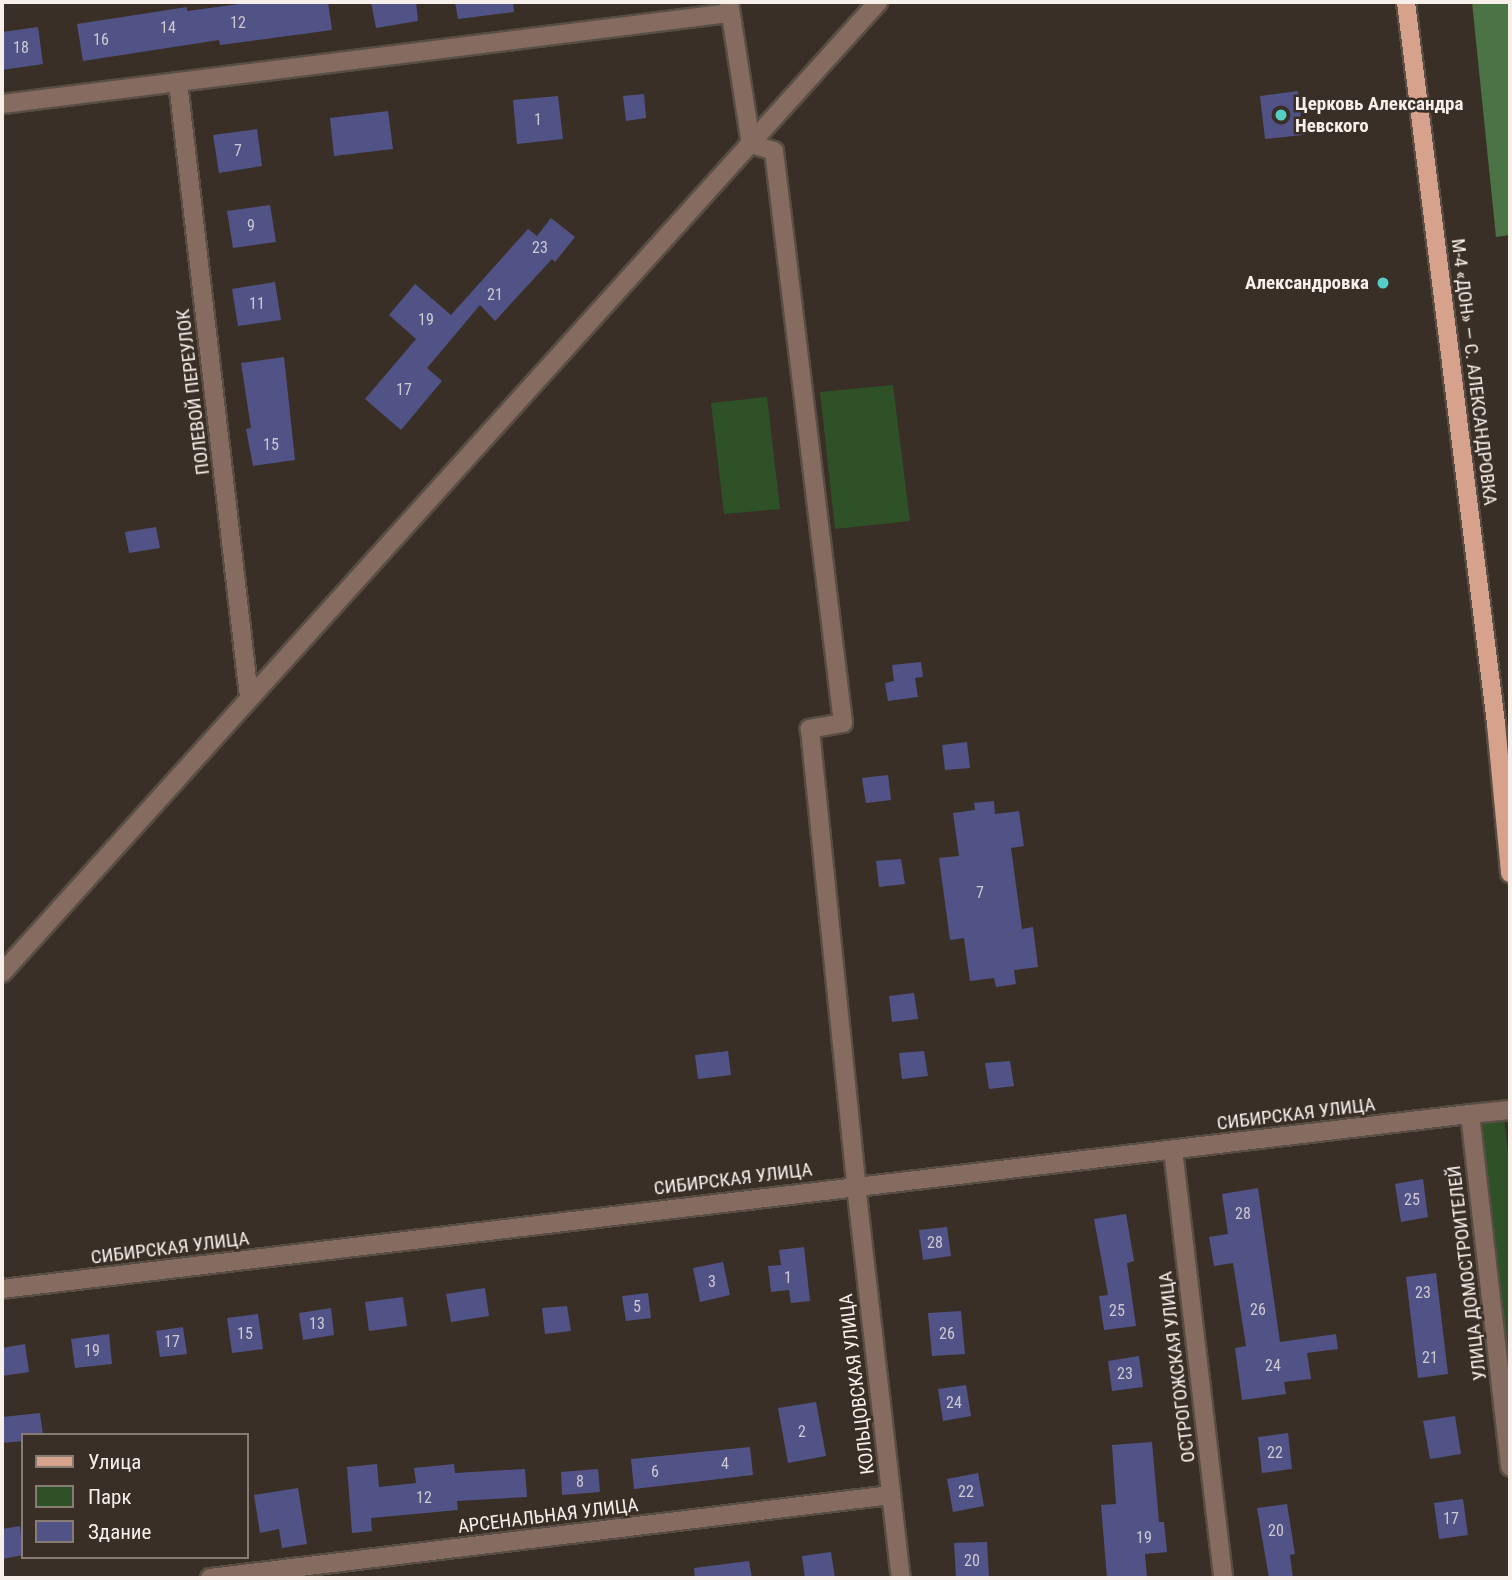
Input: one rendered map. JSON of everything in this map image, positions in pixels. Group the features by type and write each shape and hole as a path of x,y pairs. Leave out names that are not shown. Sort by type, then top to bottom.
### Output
{"main road":[{"name":"М-4 «ДОН» — С. АЛЕКСАНДРОВКА","path":"1406,2 1496,724 1510,873"}],"street":[{"path":"2,973 878,2"},
{"path":"2,104 730,8 751,144"},
{"name":"ПОЛЕВОЙ ПЕРЕУЛОК","path":"178,82 250,697"},
{"name":"КОЛЬЦОВСКАЯ УЛИЦА","path":"751,144 774,151 844,723 810,729 856,1185 901,1578"},
{"path":"1470,1114 1510,1110"},
{"name":"СИБИРСКАЯ УЛИЦА","path":"2,1289 422,1240 856,1185 1470,1114"},
{"name":"УЛИЦА ДОМОСТРОИТЕЛЕЙ","path":"1470,1114 1510,1467"},
{"name":"ОСТРОГОЖСКАЯ УЛИЦА","path":"1173,1150 1223,1578"},
{"name":"АРСЕНАЛЬНАЯ УЛИЦА","path":"210,1578 891,1495"}],"green space":[{"path":"1472,2 1510,2 1510,235 1496,237"},
{"path":"893,385 910,521 835,529 820,392"},
{"path":"767,397 780,509 724,514 711,403"},
{"path":"1504,1118 1510,1169 1510,1378 1480,1120"}],"building":[{"path":"254,2 328,2 332,30 220,45 219,40 83,61 77,24 187,7 187,11"},
{"path":"371,2 416,2 418,21 376,28"},
{"path":"455,2 513,2 514,12 458,19"},
{"path":"38,27 43,64 2,70 2,32"},
{"name":"Церковь Александра Невского","path":"1298,91 1303,135 1265,139 1260,96"},
{"path":"644,94 646,118 626,121 623,96"},
{"path":"558,96 563,139 517,144 513,100"},
{"path":"388,111 393,149 334,156 330,118"},
{"path":"257,129 262,166 219,173 213,135"},
{"path":"270,205 276,242 233,248 227,211"},
{"path":"551,218 575,237 555,262 552,259 495,321 480,305 427,368 442,381 401,430 365,399 416,339 389,315 415,284 451,315 528,229 537,236"},
{"path":"275,282 281,320 238,326 232,289"},
{"path":"284,357 295,460 253,466 246,429 251,428 241,363"},
{"path":"156,527 160,548 129,553 125,532"},
{"path":"921,662 923,677 915,678 918,697 888,701 885,683 894,681 892,665"},
{"path":"967,742 970,768 945,770 942,745"},
{"path":"888,775 891,800 866,803 862,778"},
{"path":"994,801 995,814 1019,811 1024,846 1011,848 1022,929 1033,927 1038,967 1014,970 1016,984 996,987 994,978 970,981 964,938 950,940 939,858 959,856 953,813 975,810 974,803"},
{"path":"901,859 905,884 879,887 876,861"},
{"path":"914,993 918,1019 892,1022 889,996"},
{"path":"728,1051 731,1075 698,1079 695,1055"},
{"path":"924,1051 928,1076 902,1079 899,1053"},
{"path":"1010,1061 1014,1086 989,1089 985,1063"},
{"path":"1423,1179 1428,1217 1401,1222 1395,1184"},
{"path":"1258,1188 1280,1342 1336,1334 1338,1349 1307,1353 1311,1379 1284,1382 1286,1394 1242,1400 1235,1348 1246,1346 1233,1263 1214,1266 1209,1237 1228,1234 1222,1194"},
{"path":"1126,1214 1134,1261 1127,1263 1136,1326 1104,1330 1099,1296 1108,1295 1094,1219"},
{"path":"947,1227 951,1256 923,1260 919,1230"},
{"path":"804,1247 810,1301 791,1303 789,1290 771,1292 768,1266 781,1265 779,1250"},
{"path":"723,1262 730,1295 700,1302 693,1268"},
{"path":"1436,1273 1448,1374 1418,1378 1406,1277"},
{"path":"485,1288 489,1316 451,1322 446,1294"},
{"path":"648,1293 651,1318 626,1321 622,1296"},
{"path":"403,1297 407,1326 369,1331 365,1302"},
{"path":"567,1306 571,1331 545,1334 542,1308"},
{"path":"331,1308 334,1335 303,1340 299,1313"},
{"path":"961,1311 965,1354 932,1356 928,1313"},
{"path":"258,1314 263,1349 232,1353 227,1318"},
{"path":"183,1327 187,1354 160,1357 156,1331"},
{"path":"109,1334 112,1364 75,1368 71,1339"},
{"path":"25,1344 29,1372 2,1376 2,1348"},
{"path":"1139,1356 1143,1387 1112,1391 1108,1361"},
{"path":"966,1385 971,1416 943,1421 938,1389"},
{"path":"816,1402 826,1456 788,1463 778,1408"},
{"path":"40,1413 43,1433 21,1433 21,1441 2,1443 2,1417"},
{"path":"1455,1416 1461,1454 1430,1459 1423,1421"},
{"path":"1288,1433 1292,1469 1262,1473 1258,1437"},
{"path":"1152,1442 1159,1522 1164,1522 1167,1552 1145,1554 1147,1577 1107,1578 1101,1505 1116,1504 1112,1445"},
{"path":"750,1447 753,1475 634,1489 631,1459"},
{"path":"377,1464 379,1487 416,1483 414,1468 454,1464 455,1473 525,1469 527,1497 457,1501 458,1510 371,1518 372,1531 352,1533 347,1467"},
{"path":"598,1469 600,1492 562,1495 561,1472"},
{"path":"978,1473 984,1506 953,1512 947,1479"},
{"path":"298,1488 307,1544 282,1548 279,1529 260,1533 254,1495"},
{"path":"1463,1499 1468,1535 1439,1539 1434,1503"},
{"path":"1287,1504 1295,1554 1290,1555 1293,1578 1269,1578 1257,1508"},
{"path":"20,1526 21,1555 2,1559 2,1529"},
{"path":"987,1542 989,1578 956,1578 954,1543"},
{"path":"831,1552 835,1578 805,1578 802,1556"},
{"path":"749,1561 752,1578 695,1578 694,1568"}],"place":[{"name":"Церковь Александра Невского","path":"1281,115"},
{"name":"Александровка","path":"1383,283"}]}
